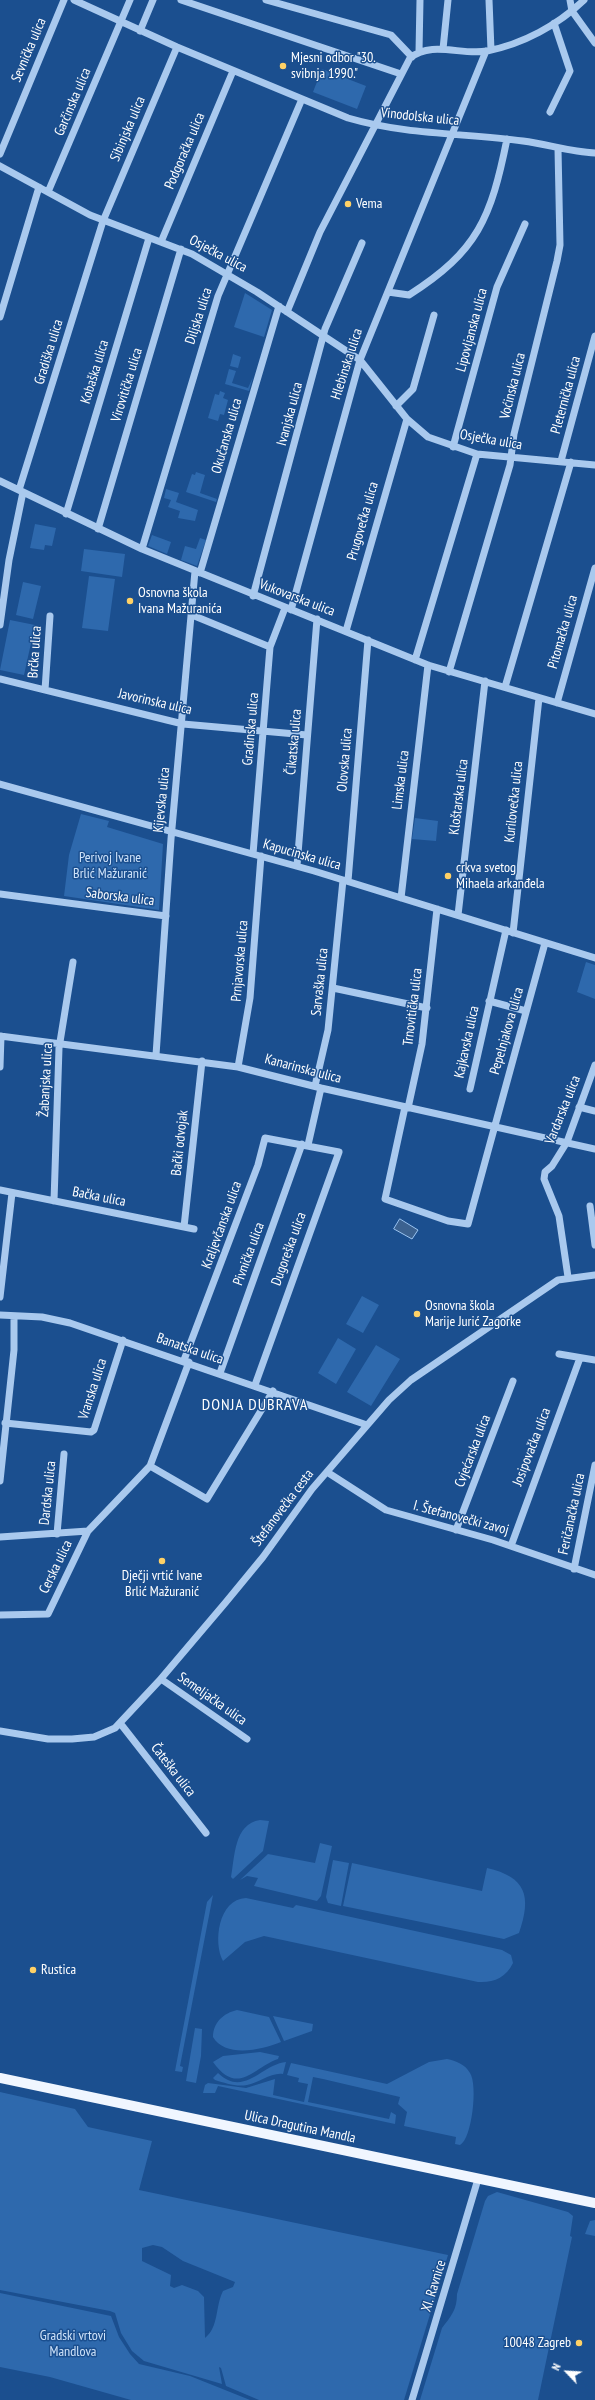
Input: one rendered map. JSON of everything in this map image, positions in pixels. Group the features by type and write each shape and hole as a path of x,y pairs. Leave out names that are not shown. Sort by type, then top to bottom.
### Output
{"main road":[{"name":"Ulica Dragutina Mandla","path":"0,2078 595,2203"}],"street":[{"name":"Sevnička ulica","path":"0,154 64,0"},
{"name":"Vinodolska ulica","path":"74,0 83,2 177,48 348,118 375,126 406,132 507,140 558,149 595,153"},
{"name":"Garčinska ulica","path":"48,192 122,22 130,0"},
{"path":"140,31 153,0"},
{"path":"181,0 401,74"},
{"path":"266,0 289,3 391,35 412,57"},
{"path":"419,52 420,0"},
{"path":"443,49 448,0"},
{"path":"488,50 489,0"},
{"path":"570,0 572,11 595,43"},
{"path":"287,312 320,232 401,74 412,57 419,52 443,49 488,50 536,33 572,11 584,0"},
{"path":"550,112 570,71 554,23"},
{"name":"Sibinjska ulica","path":"103,221 177,48"},
{"name":"Hlebinska ulica","path":"288,609 360,360 488,50"},
{"name":"Podgoračka ulica","path":"161,242 233,71"},
{"name":"Diljska ulica","path":"142,549 218,296 302,99"},
{"path":"388,292 405,296 409,295 443,273 462,255 478,230 491,202 507,140"},
{"name":"Voćinska ulica","path":"449,672 511,458 514,434 559,250 558,149"},
{"name":"Osječka ulica","path":"0,166 103,221 182,249 228,274 279,306 360,360 406,419 424,434 453,447 477,454 595,465"},
{"path":"0,317 39,187"},
{"name":"Gradiška ulica","path":"0,624 21,491 103,221"},
{"name":"Lipovljanska ulica","path":"453,447 497,287 525,224"},
{"name":"Kobaška ulica","path":"66,514 149,238"},
{"name":"Ivanjska ulica","path":"253,596 325,329 362,243"},
{"name":"Virovitička ulica","path":"98,529 182,249"},
{"name":"Okučanska ulica","path":"198,572 279,306"},
{"path":"396,406 413,389 434,314"},
{"name":"Pleternička ulica","path":"561,461 595,336"},
{"name":"Prugovečka ulica","path":"346,631 406,419"},
{"path":"415,660 477,454"},
{"path":"505,687 571,462"},
{"name":"Vukovarska ulica","path":"0,482 142,549 253,596 317,619 428,666 485,681 595,714"},
{"name":"Pitomačka ulica","path":"557,703 595,568"},
{"name":"Kijevska ulica","path":"156,1055 172,832 192,615 198,572"},
{"name":"Gradinska ulica","path":"253,854 270,647 288,609"},
{"path":"192,615 270,647"},
{"name":"Brčka ulica","path":"45,690 50,616"},
{"name":"Čikatska ulica","path":"297,866 317,619"},
{"name":"Olovska ulica","path":"346,881 368,640"},
{"name":"Limska ulica","path":"401,898 428,666"},
{"name":"Javorinska ulica","path":"0,679 183,724 307,735"},
{"name":"Kloštarska ulica","path":"458,915 485,681"},
{"name":"Kurilovečka ulica","path":"509,932 539,698"},
{"name":"Kapucinska ulica","path":"0,784 297,866 595,958"},
{"name":"Prnjavorska ulica","path":"238,1067 250,998 261,856"},
{"name":"Sarvaška ulica","path":"318,1087 328,1030 346,881"},
{"name":"Saborska ulica","path":"0,894 166,916"},
{"name":"Trnovitička ulica","path":"437,909 422,1044 385,1199 448,1221 468,1224"},
{"name":"Kajkavska ulica","path":"470,1089 489,1001 509,932"},
{"name":"Pepelnjakova ulica","path":"468,1224 545,943"},
{"name":"Žabanjska ulica","path":"54,1201 60,1042 73,962"},
{"path":"333,988 427,1008"},
{"name":"Kajkavska ulica","path":"489,1001 526,1011"},
{"path":"0,1036 0,1067"},
{"name":"Kanarinska ulica","path":"0,1036 60,1042 238,1067 406,1108 495,1126 595,1149"},
{"name":"Bački odvojak","path":"184,1227 202,1061"},
{"name":"Vardarska ulica","path":"568,1277 559,1216 544,1179 546,1172 552,1166 567,1142 595,1065"},
{"name":"Pivnička ulica","path":"220,1373 305,1144 318,1087"},
{"path":"580,1107 595,1111"},
{"name":"Kraljevčanska ulica","path":"150,1466 186,1361 250,1186 265,1138 305,1144"},
{"name":"Dugoreška ulica","path":"255,1385 339,1152 305,1144"},
{"name":"Bačka ulica","path":"0,1190 194,1229"},
{"path":"0,1297 12,1193"},
{"path":"590,1206 595,1245"},
{"name":"Štefanovečka cesta","path":"0,1731 48,1739 80,1738 102,1735 120,1723 161,1679 263,1557 327,1472 389,1400 412,1380 544,1288 558,1280 568,1277 595,1275"},
{"name":"Banatska ulica","path":"0,1315 54,1319 186,1361 367,1425"},
{"path":"0,1481 14,1350 14,1316"},
{"name":"Vranska ulica","path":"5,1423 91,1432 94,1430 123,1340"},
{"path":"560,1354 595,1360"},
{"name":"Josipovačka ulica","path":"511,1546 580,1358"},
{"name":"Cvjećarska ulica","path":"456,1530 513,1380"},
{"path":"150,1466 207,1499 273,1391"},
{"name":"Dardska ulica","path":"57,1534 64,1454"},
{"name":"Feričanačka ulica","path":"574,1569 595,1465"},
{"name":"Cerska ulica","path":"0,1615 48,1614 88,1531 150,1466"},
{"name":"I. Štefanovečki zavoj","path":"327,1472 386,1510 511,1546 595,1575"},
{"name":"Cerska ulica","path":"0,1537 88,1531"},
{"name":"Semeljačka ulica","path":"161,1679 247,1739"},
{"name":"Čateška ulica","path":"120,1723 206,1832"},
{"name":"XI. Ravnice","path":"412,2400 478,2179"}],"green space":[{"path":"322,69 366,86 357,109 313,92"},
{"path":"245,293 272,310 264,337 234,327"},
{"path":"233,354 241,357 238,368 230,366"},
{"path":"229,369 236,371 232,383 248,388 253,377 249,391 225,384"},
{"path":"220,391 225,393 223,398 228,400 224,415 220,414 218,421 208,418 215,394 219,395"},
{"path":"196,472 205,475 200,493 217,499 216,502 186,492 192,474 195,475"},
{"path":"166,489 179,493 176,502 198,510 195,521 178,518 180,511 168,507 171,500 164,498"},
{"path":"35,524 56,528 52,546 45,545 44,550 30,548"},
{"path":"152,535 171,542 167,554 148,546"},
{"path":"200,538 206,540 197,566 181,560 185,546 196,549"},
{"path":"84,549 125,554 122,577 81,571"},
{"path":"89,576 115,579 108,631 82,628"},
{"path":"23,582 41,586 33,619 16,615"},
{"path":"10,620 35,625 24,675 0,670"},
{"name":"Perivoj Ivane Brlić Mažuranić","path":"81,814 109,821 107,827 163,844 159,910 64,896 69,855"},
{"path":"415,818 438,821 436,841 412,839"},
{"path":"586,962 595,965 595,999 577,992"},
{"path":"362,1296 379,1305 363,1333 346,1324"},
{"path":"338,1338 356,1349 336,1384 318,1373"},
{"path":"376,1345 400,1359 371,1406 347,1392"},
{"path":"260,1820 269,1821 263,1851 233,1879 231,1877 235,1851 240,1834 251,1823"},
{"path":"320,1843 332,1846 321,1896 317,1901 254,1886 258,1878 247,1876 240,1880 268,1854 315,1863"},
{"path":"333,1860 349,1863 341,1906 328,1903 326,1897"},
{"path":"352,1863 482,1891 487,1868 500,1872 518,1883 525,1899 523,1920 519,1933 504,1939 343,1906"},
{"path":"213,1895 180,2066 183,2067 182,2072 175,2071 207,1902"},
{"path":"246,1898 293,1908 296,1905 502,1950 511,1955 513,1963 503,1976 489,1982 478,1982 264,1936 245,1942 223,1961 218,1944 220,1923 229,1906 237,1900"},
{"path":"237,2010 269,2017 281,2042 264,2048 244,2050 226,2048 219,2044 213,2037 213,2032 217,2023 228,2013"},
{"path":"273,2016 313,2024 312,2031 284,2041"},
{"path":"195,2028 202,2029 201,2056 196,2083 186,2081"},
{"path":"260,2052 279,2056 278,2059 246,2077 238,2079 230,2077 222,2072 213,2062 223,2056"},
{"path":"447,2059 463,2065 468,2070 474,2088 471,2123 464,2141 460,2145 455,2144 456,2137 404,2126 407,2112 398,2104 400,2097 323,2079 313,2077 308,2102 389,2119 391,2112 396,2115 395,2124 218,2086 215,2093 203,2093 205,2085 208,2083 246,2088 275,2079 273,2095 304,2102 308,2084 298,2082 299,2078 287,2075 291,2063 387,2084 429,2062"},
{"path":"286,2062 283,2074 270,2076 247,2085 231,2084 215,2080 213,2078 218,2073 227,2080 236,2082 245,2081 277,2064"},
{"path":"0,2092 75,2109 88,2127 152,2141 139,2190 448,2255 404,2400 259,2400 226,2386 221,2368 219,2367 222,2384 144,2361 132,2351 121,2333 115,2313 0,2290","holes":["153,2245 162,2247 183,2261 235,2282 233,2287 223,2291 215,2323 205,2338 204,2297 198,2291 182,2285 174,2288 170,2286 171,2275 142,2261 142,2248"]},
{"path":"497,2192 568,2212 573,2216 570,2236 572,2237 538,2400 420,2400 442,2328 455,2309 457,2294 485,2201 488,2196"},
{"path":"595,2220 595,2236 585,2234 590,2221"},
{"name":"Gradski vrtovi Mandlova","path":"0,2293 111,2316 119,2337 130,2354 139,2364 190,2376 250,2400 131,2400 50,2377 0,2367"}],"shaded area":[{"path":"400,1219 418,1230 412,1239 394,1229"}],"place":[{"name":"Mjesni odbor \"30. svibnja 1990.\"","path":"283,66"},
{"name":"Vema","path":"348,204"},
{"name":"Osnovna škola Ivana Mažuranića","path":"130,601"},
{"name":"crkva svetog Mihaela arkanđela","path":"448,876"},
{"name":"Osnovna škola Marije Jurić Zagorke","path":"417,1314"},
{"name":"Dječji vrtić Ivane Brlić Mažuranić","path":"162,1561"},
{"name":"Rustica","path":"33,1970"},
{"name":"10048 Zagreb","path":"579,2343"}],"district":[{"name":"DONJA DUBRAVA","path":"255,1405"}]}
